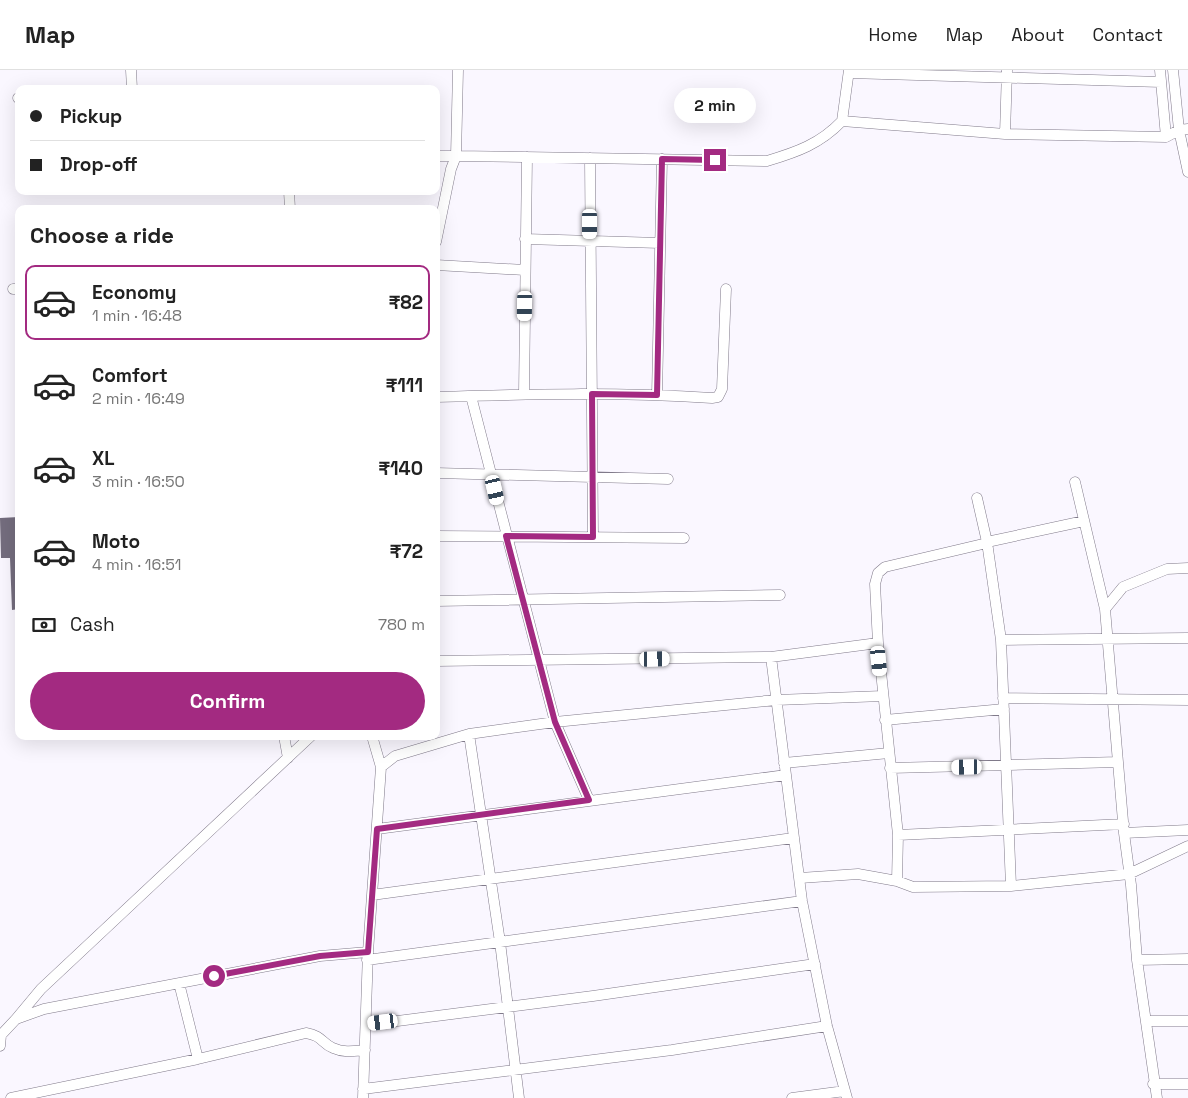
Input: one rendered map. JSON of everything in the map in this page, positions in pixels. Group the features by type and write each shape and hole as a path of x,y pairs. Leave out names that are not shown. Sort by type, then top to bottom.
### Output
{"street":[{"path":"131,70 132,85"},
{"path":"440,216 456,156 458,70"},
{"path":"1160,70 1166,138"},
{"path":"1173,70 1184,129 1188,172"},
{"path":"440,156 767,161 813,145 828,136 842,121 849,72 1007,74 1161,82"},
{"path":"1005,134 1007,74"},
{"path":"842,121 1005,134 1166,138 1184,129"},
{"path":"524,394 527,157"},
{"path":"590,158 593,537"},
{"path":"657,395 662,159"},
{"path":"526,240 660,243"},
{"path":"440,265 525,270"},
{"path":"440,397 524,394 657,395 712,398 718,396 722,390 726,289"},
{"path":"471,396 555,722 589,800"},
{"path":"440,473 668,479"},
{"path":"1075,482 1105,609 1137,960 1148,1021 1153,1084 1157,1098"},
{"path":"977,498 987,542 1001,640 1011,886"},
{"path":"897,881 898,835 878,643 876,584 878,573 885,567 1084,521"},
{"path":"440,536 684,538"},
{"path":"1105,609 1123,587 1167,569 1188,568"},
{"path":"440,601 780,595"},
{"path":"1001,640 1188,638"},
{"path":"440,661 771,657 878,643"},
{"path":"771,657 802,901 827,1026 846,1095 792,1098"},
{"path":"381,767 395,756 469,734 555,722 776,700 883,696"},
{"path":"1003,698 1188,700"},
{"path":"886,720 1004,709"},
{"path":"469,734 500,942 519,1098"},
{"path":"285,740 288,758"},
{"path":"0,1046 1,1035 41,989 307,740"},
{"path":"373,740 381,767 367,956 363,1093 516,1070 672,1050 827,1026"},
{"path":"784,763 889,753"},
{"path":"890,768 1118,762"},
{"path":"377,829 786,775"},
{"path":"898,835 1008,829 1188,830"},
{"path":"372,895 794,838"},
{"path":"800,878 858,874 897,881 913,887 1011,886 1129,874 1188,846"},
{"path":"16,1019 44,1008 320,956 367,956 500,942 802,901"},
{"path":"1137,960 1188,959"},
{"path":"366,1024 508,1007 815,964"},
{"path":"179,983 198,1060"},
{"path":"1148,1021 1188,1021"},
{"path":"11,1098 41,1096 306,1033 318,1035 332,1048 346,1052 365,1050"},
{"path":"1153,1084 1188,1084"}],"building":[{"path":"15,517 15,610 12,610 10,558 1,558 0,518"}],"route":[{"path":"214,976 320,956 368,952 377,829 589,800 555,722 506,536 593,537 592,394 657,395 662,159 715,160"}]}
